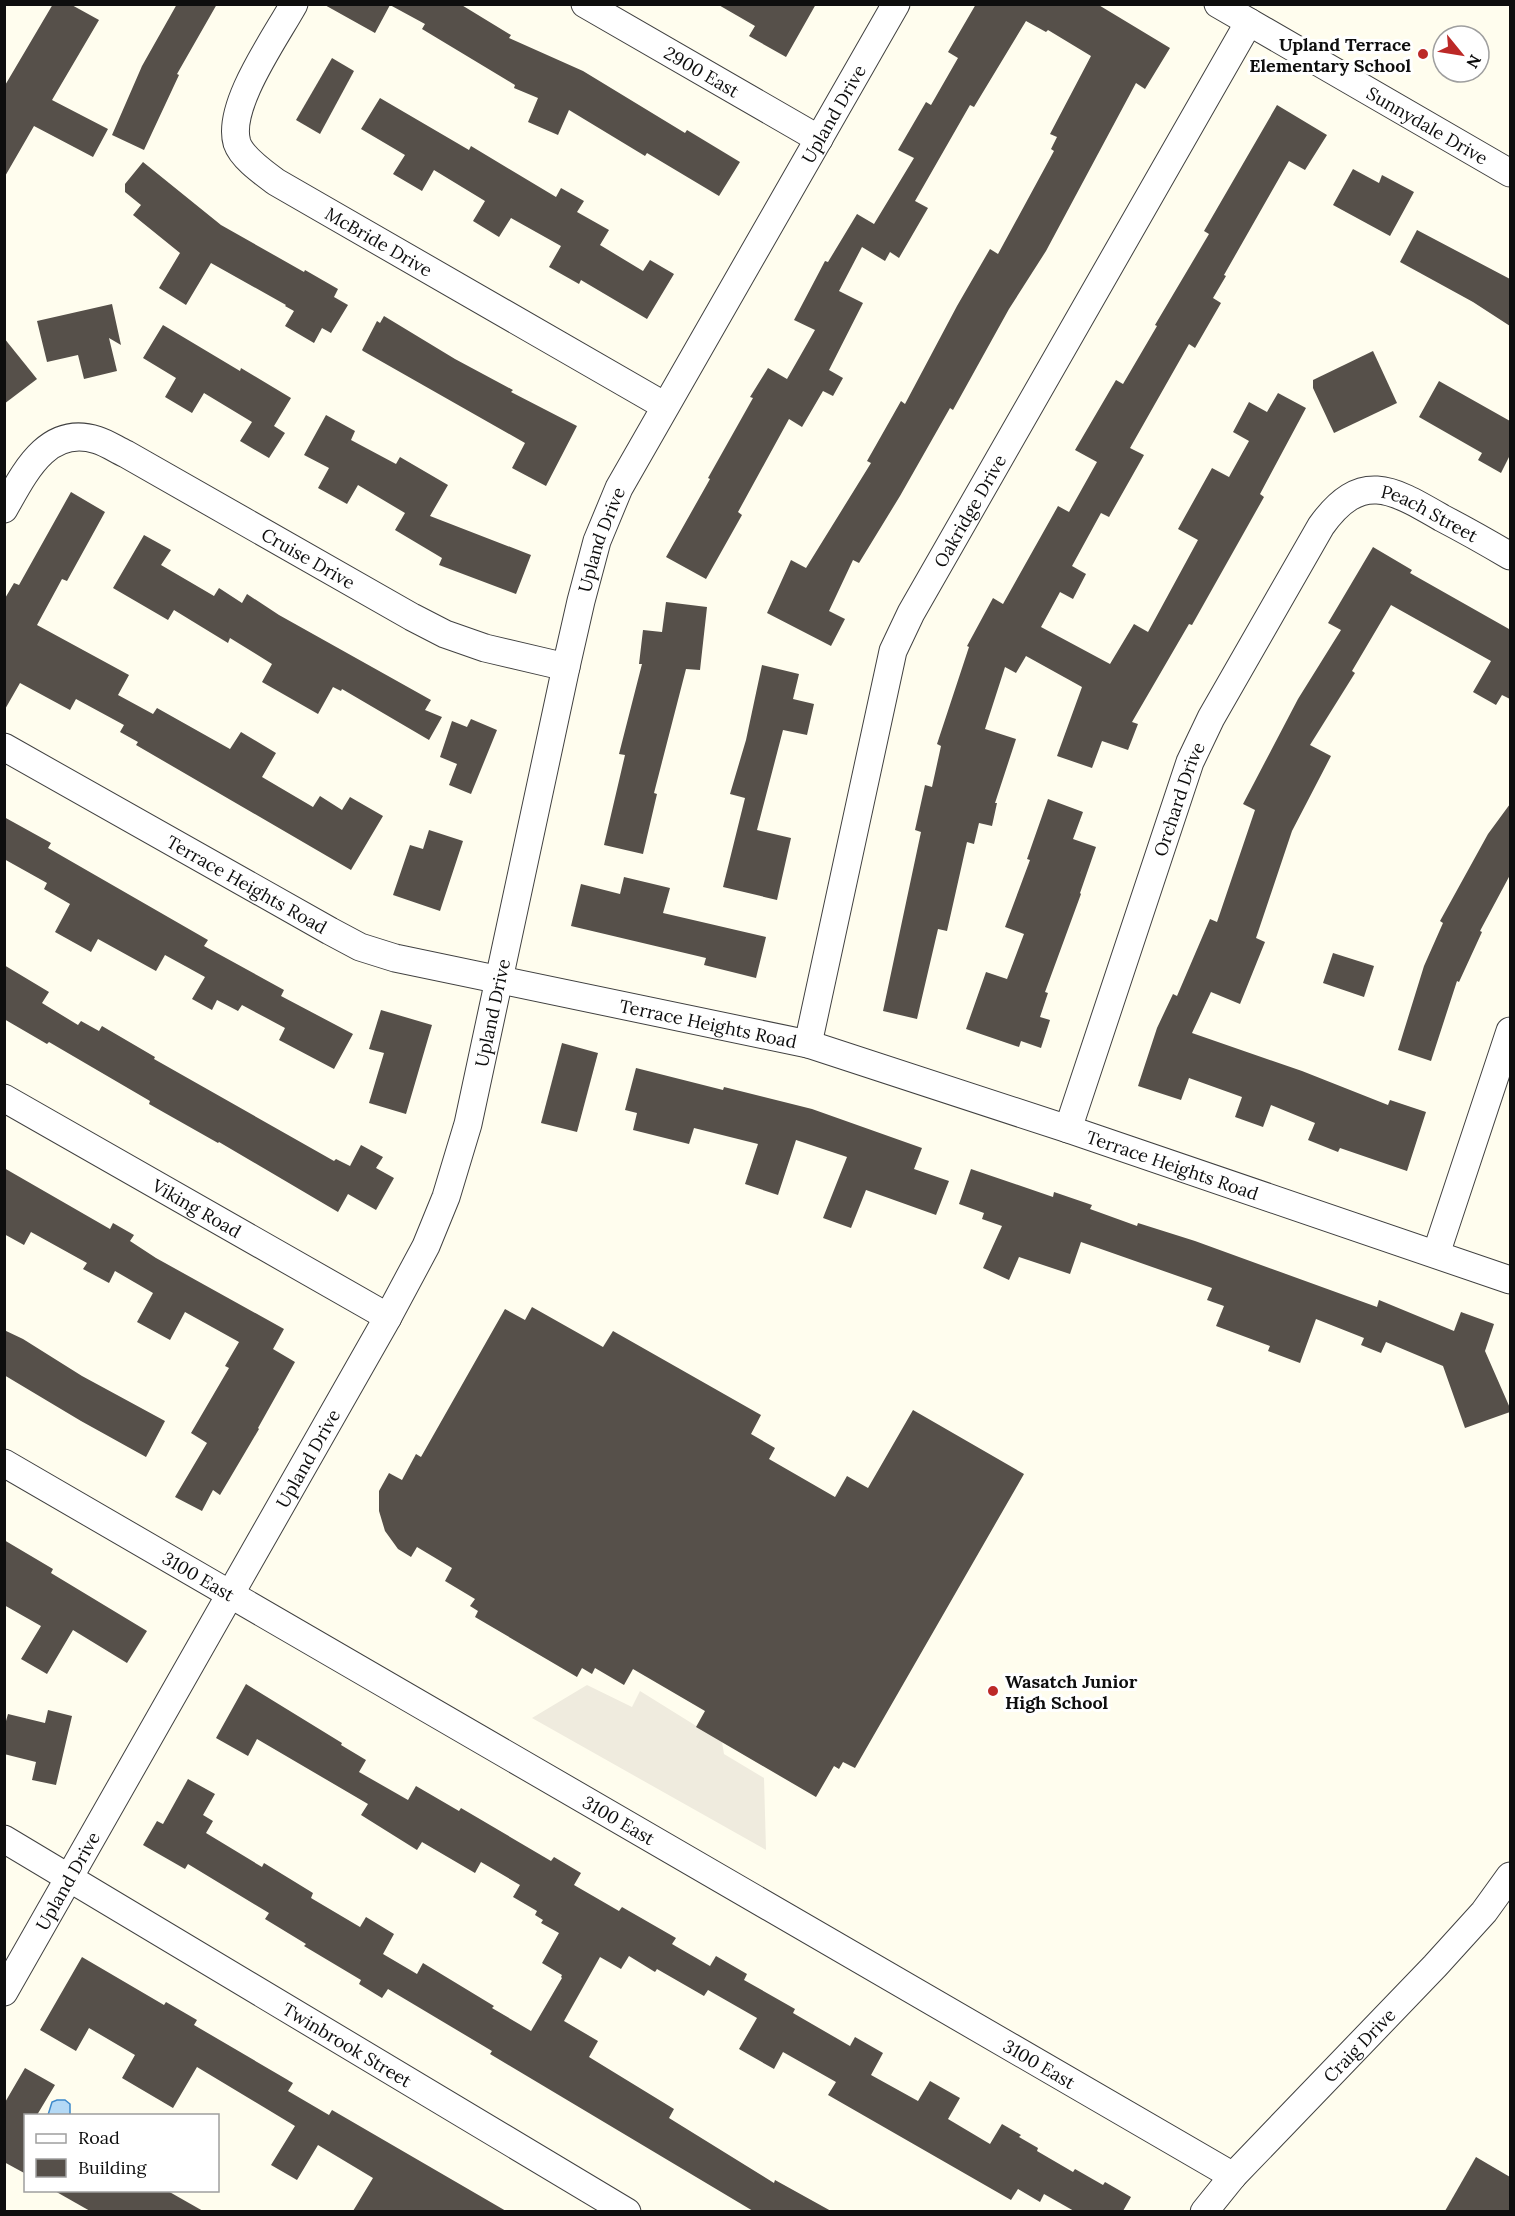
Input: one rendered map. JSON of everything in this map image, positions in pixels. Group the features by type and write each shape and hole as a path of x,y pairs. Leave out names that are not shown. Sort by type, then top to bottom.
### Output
{"street":[{"name":"McBride Drive","path":"294,4 246,89 236,118 237,144 254,165 276,182 665,406"},
{"name":"2900 East","path":"585,4 819,139"},
{"name":"Upland Drive","path":"4,1992 232,1595 426,1246 446,1197 468,1124 501,980 580,601 597,541 619,488 896,4"},
{"name":"Sunnydale Drive","path":"1218,4 1510,173"},
{"name":"Oakridge Drive","path":"808,1044 894,651 911,613 1249,22"},
{"name":"Cruise Drive","path":"4,509 38,455 58,442 78,437 97,440 126,454 445,634 485,648 566,667"},
{"name":"Peach Street","path":"1346,498 1365,490 1384,490 1401,495 1510,556"},
{"name":"Orchard Drive","path":"1068,1129 1191,762 1211,718 1320,526 1333,509 1346,498"},
{"name":"Terrace Heights Road","path":"4,747 360,947 501,980 808,1044 1068,1129 1510,1280"},
{"path":"1436,1254 1510,1031"},
{"name":"Viking Road","path":"4,1098 388,1317"},
{"name":"3100 East","path":"4,1462 1233,2176"},
{"name":"Twinbrook Street","path":"4,1839 627,2211"},
{"name":"Craig Drive","path":"1204,2211 1233,2176 1435,1966 1484,1912 1510,1876"}],"shaded area":[{"path":"587,1685 632,1707 640,1691 722,1742 724,1754 764,1778 766,1850 532,1718"}],"water":[{"path":"65,2100 70,2104 70,2114 48,2114 52,2102"}],"building":[{"path":"53,4 70,4 99,20 52,100 108,129 93,157 34,126 4,178 4,87"},
{"path":"177,4 217,4 177,74 179,75 144,150 112,135 142,66"},
{"path":"323,4 460,4 511,35 509,38 583,71 685,133 687,130 740,162 719,196 647,153 645,156 569,110 558,135 528,122 538,98 514,88 515,85 422,29 425,24 390,5 375,33"},
{"path":"717,4 816,4 786,57 749,36 755,26"},
{"path":"976,4 1097,4 1170,48 1145,89 1136,83 1046,251 1009,309 953,410 950,408 859,563 853,560 829,611 845,619 831,646 767,613 791,560 806,568 871,463 867,461 901,401 905,404 990,249 998,254 1054,151 1051,149 1057,137 1050,134 1091,56 1048,30 1046,32 1026,21 974,107 970,105 915,201 928,208 899,258 890,252 885,261 862,247 839,291 863,303 829,370 843,378 833,396 823,391 802,427 789,419 738,512 742,515 706,579 666,557 753,398 750,397 768,368 787,379 815,330 794,320 825,261 828,262 857,214 874,224 914,158 898,150 926,102 931,105 958,58 948,52"},
{"path":"332,58 354,71 320,134 296,120"},
{"path":"380,98 469,150 471,146 556,197 561,188 584,201 577,212 609,230 600,245 643,271 650,260 674,274 647,319 581,280 579,284 549,267 561,246 511,218 499,237 473,221 485,201 434,170 422,191 393,174 405,155 361,129"},
{"path":"1277,105 1327,135 1305,170 1289,161 1224,275 1226,276 1213,298 1221,303 1195,348 1189,344 1130,448 1144,455 1109,517 1101,513 1072,566 1086,574 1073,599 1060,592 1041,627 1110,664 1134,624 1148,632 1198,540 1178,529 1212,468 1229,477 1249,441 1233,432 1249,402 1267,412 1278,393 1306,408 1260,494 1264,497 1192,625 1189,624 1132,722 1138,724 1128,750 1102,741 1092,768 1057,756 1082,687 1026,656 1016,673 1005,667 985,729 1016,739 995,803 997,803 992,826 979,823 974,844 967,842 947,931 938,929 917,1019 883,1011 921,832 915,830 925,785 932,787 941,746 937,744 969,647 967,646 993,598 1003,604 1058,506 1069,512 1097,462 1075,450 1116,380 1123,384 1157,326 1155,325 1209,234 1204,231"},
{"path":"143,162 221,225 338,289 334,297 348,305 331,333 322,328 314,343 285,326 294,311 211,263 186,305 159,288 180,253 133,215 141,205 125,192 125,184"},
{"path":"1353,169 1379,183 1382,175 1414,192 1390,236 1333,205"},
{"path":"1417,230 1510,279 1510,326 1473,302 1400,262"},
{"path":"112,304 121,345 109,338 117,371 84,379 78,355 47,362 37,321"},
{"path":"384,316 455,359 513,390 511,392 577,426 546,486 512,468 525,443 362,350 377,321 380,323"},
{"path":"163,325 240,371 241,368 291,398 274,426 285,433 269,458 240,441 252,422 204,393 192,413 165,397 176,378 143,358"},
{"path":"4,338 37,379 4,404"},
{"path":"1373,351 1397,403 1334,433 1313,388 1313,380"},
{"path":"1439,381 1510,421 1510,455 1501,473 1478,460 1482,453 1419,417"},
{"path":"326,415 355,431 351,440 396,464 400,457 448,485 430,516 531,555 516,594 439,565 442,558 395,530 405,513 358,485 347,504 318,488 329,468 304,455"},
{"path":"71,492 105,512 67,581 62,579 37,625 129,675 118,695 153,714 157,708 230,749 241,732 276,753 262,777 313,807 320,796 342,810 350,797 383,816 351,870 136,745 138,742 120,732 124,725 76,699 70,710 20,683 4,711 4,600 14,583 19,585"},
{"path":"144,535 171,550 161,565 214,596 219,588 242,603 247,594 279,615 431,700 425,710 442,717 429,740 342,689 341,691 333,687 318,714 262,682 272,664 230,638 228,643 174,610 168,620 113,588"},
{"path":"1373,547 1412,570 1410,573 1509,629 1510,626 1510,699 1502,695 1496,705 1473,692 1491,661 1391,605 1352,671 1355,673 1310,745 1331,756 1292,831 1256,938 1265,942 1240,1004 1211,992 1192,1033 1302,1071 1388,1105 1390,1100 1426,1112 1407,1171 1340,1148 1338,1152 1308,1140 1315,1123 1271,1105 1263,1127 1235,1117 1242,1097 1189,1078 1181,1100 1138,1086 1157,1028 1173,994 1177,996 1210,919 1217,922 1255,810 1243,804 1298,699 1341,630 1328,623"},
{"path":"666,602 707,607 700,670 686,669 654,793 657,794 643,854 604,845 625,755 619,754 642,664 639,664 643,630 662,632"},
{"path":"762,665 799,674 793,699 814,704 807,735 783,730 757,830 791,838 777,900 723,887 745,798 730,794 746,740"},
{"path":"471,719 497,730 471,794 449,785 457,764 440,757 452,721 467,727"},
{"path":"1048,799 1083,812 1073,839 1096,847 1045,992 1048,993 1040,1017 1050,1020 1041,1048 1021,1041 1019,1047 966,1029 986,972 1007,979 1024,934 1005,927 1030,860 1027,859"},
{"path":"1510,804 1510,875 1480,931 1482,932 1459,982 1457,981 1431,1061 1398,1050 1424,966 1443,923 1440,921 1488,834"},
{"path":"4,817 51,843 48,848 208,940 204,946 284,990 281,996 353,1034 334,1069 279,1040 285,1028 242,1005 238,1011 217,1000 212,1010 192,999 205,977 165,955 156,971 98,939 91,952 55,932 70,904 44,889 47,883 4,859"},
{"path":"429,830 463,841 440,911 393,895 410,845 423,849"},
{"path":"624,877 670,888 663,913 766,937 756,978 704,965 706,958 571,926 581,884 620,894"},
{"path":"1333,953 1374,966 1364,997 1323,983"},
{"path":"4,965 49,992 42,1003 78,1025 81,1021 99,1031 102,1026 155,1057 154,1059 334,1161 336,1159 350,1166 361,1145 383,1157 376,1168 394,1178 376,1210 348,1194 338,1212 149,1104 150,1101 49,1042 47,1044 4,1019"},
{"path":"381,1010 432,1025 406,1114 369,1103 384,1053 369,1049"},
{"path":"562,1043 598,1053 577,1132 541,1123"},
{"path":"636,1068 812,1109 922,1148 914,1169 949,1181 936,1215 866,1190 851,1228 823,1218 847,1157 796,1140 778,1195 745,1184 758,1144 694,1128 689,1144 633,1130 637,1113 625,1110"},
{"path":"4,1168 110,1229 113,1223 134,1235 130,1241 156,1258 284,1329 273,1349 295,1362 220,1495 213,1490 202,1511 175,1497 207,1443 191,1433 229,1368 225,1366 239,1342 185,1312 170,1340 137,1322 153,1293 115,1271 109,1283 83,1269 87,1263 31,1232 24,1245 4,1234"},
{"path":"971,1169 1053,1197 1054,1192 1092,1205 1090,1209 1137,1226 1138,1223 1195,1241 1377,1307 1379,1300 1454,1331 1461,1312 1494,1324 1485,1351 1510,1412 1465,1428 1443,1366 1386,1342 1381,1353 1361,1345 1364,1338 1316,1319 1300,1363 1268,1351 1270,1346 1216,1326 1224,1306 1207,1300 1212,1288 1081,1242 1070,1274 1019,1257 1009,1280 983,1268 1002,1226 982,1219 984,1213 959,1204"},
{"path":"532,1307 603,1347 613,1331 761,1415 751,1434 775,1448 769,1459 835,1497 847,1476 868,1488 913,1410 1024,1474 855,1768 843,1762 839,1769 834,1766 816,1797 696,1727 705,1711 633,1669 624,1685 595,1668 592,1674 582,1668 577,1677 475,1617 478,1611 470,1606 475,1599 445,1581 452,1568 417,1547 411,1557 398,1549 385,1531 379,1511 379,1491 389,1473 402,1480 416,1454 421,1457 505,1309 525,1320"},
{"path":"4,1330 165,1421 146,1457 4,1375"},
{"path":"4,1540 53,1569 51,1573 147,1631 127,1663 73,1630 47,1674 21,1659 41,1626 4,1605"},
{"path":"246,1684 366,1760 359,1772 408,1800 416,1786 459,1811 461,1808 551,1861 554,1857 581,1873 574,1885 619,1911 622,1907 676,1938 672,1944 710,1966 716,1956 747,1974 744,1980 795,2009 793,2013 850,2046 855,2037 883,2053 871,2075 918,2101 930,2081 960,2098 948,2119 990,2144 1002,2124 1038,2148 1037,2151 1073,2172 1075,2169 1131,2197 1123,2211 1074,2211 1044,2194 1040,2202 1018,2189 1011,2200 828,2095 836,2082 783,2052 774,2069 739,2049 757,2018 708,1990 704,1996 657,1969 655,1972 629,1956 621,1969 600,1957 564,2021 598,2041 589,2057 674,2109 669,2118 774,2183 775,2180 831,2211 753,2211 490,2054 492,2051 388,1989 382,1998 359,1984 361,1980 304,1946 306,1944 265,1919 269,1913 188,1864 185,1869 143,1845 157,1821 163,1824 188,1779 215,1794 203,1815 213,1821 206,1833 262,1867 264,1863 313,1893 311,1898 360,1927 366,1917 394,1934 383,1954 417,1974 423,1963 531,2031 562,1978 562,1975 542,1963 559,1933 541,1923 543,1920 535,1915 537,1911 513,1897 520,1885 481,1862 475,1873 422,1842 417,1850 361,1815 368,1804 257,1739 248,1756 216,1738"},
{"path":"48,1710 72,1716 56,1785 32,1780 36,1762 4,1754 4,1728 8,1714 45,1723"},
{"path":"82,1957 164,2005 166,2002 197,2020 194,2025 293,2083 288,2091 329,2115 332,2110 506,2211 353,2211 373,2178 318,2145 297,2180 271,2165 295,2126 197,2067 173,2108 122,2078 135,2055 89,2028 76,2051 40,2030"},
{"path":"25,2068 55,2085 38,2114 24,2114 24,2173 4,2162 4,2104"},
{"path":"1476,2157 1510,2177 1510,2211 1445,2211"},
{"path":"57,2192 170,2192 203,2211 90,2211"}],"place":[{"name":"Upland Terrace Elementary School","path":"1423,54"},
{"name":"Wasatch Junior High School","path":"993,1691"}]}
